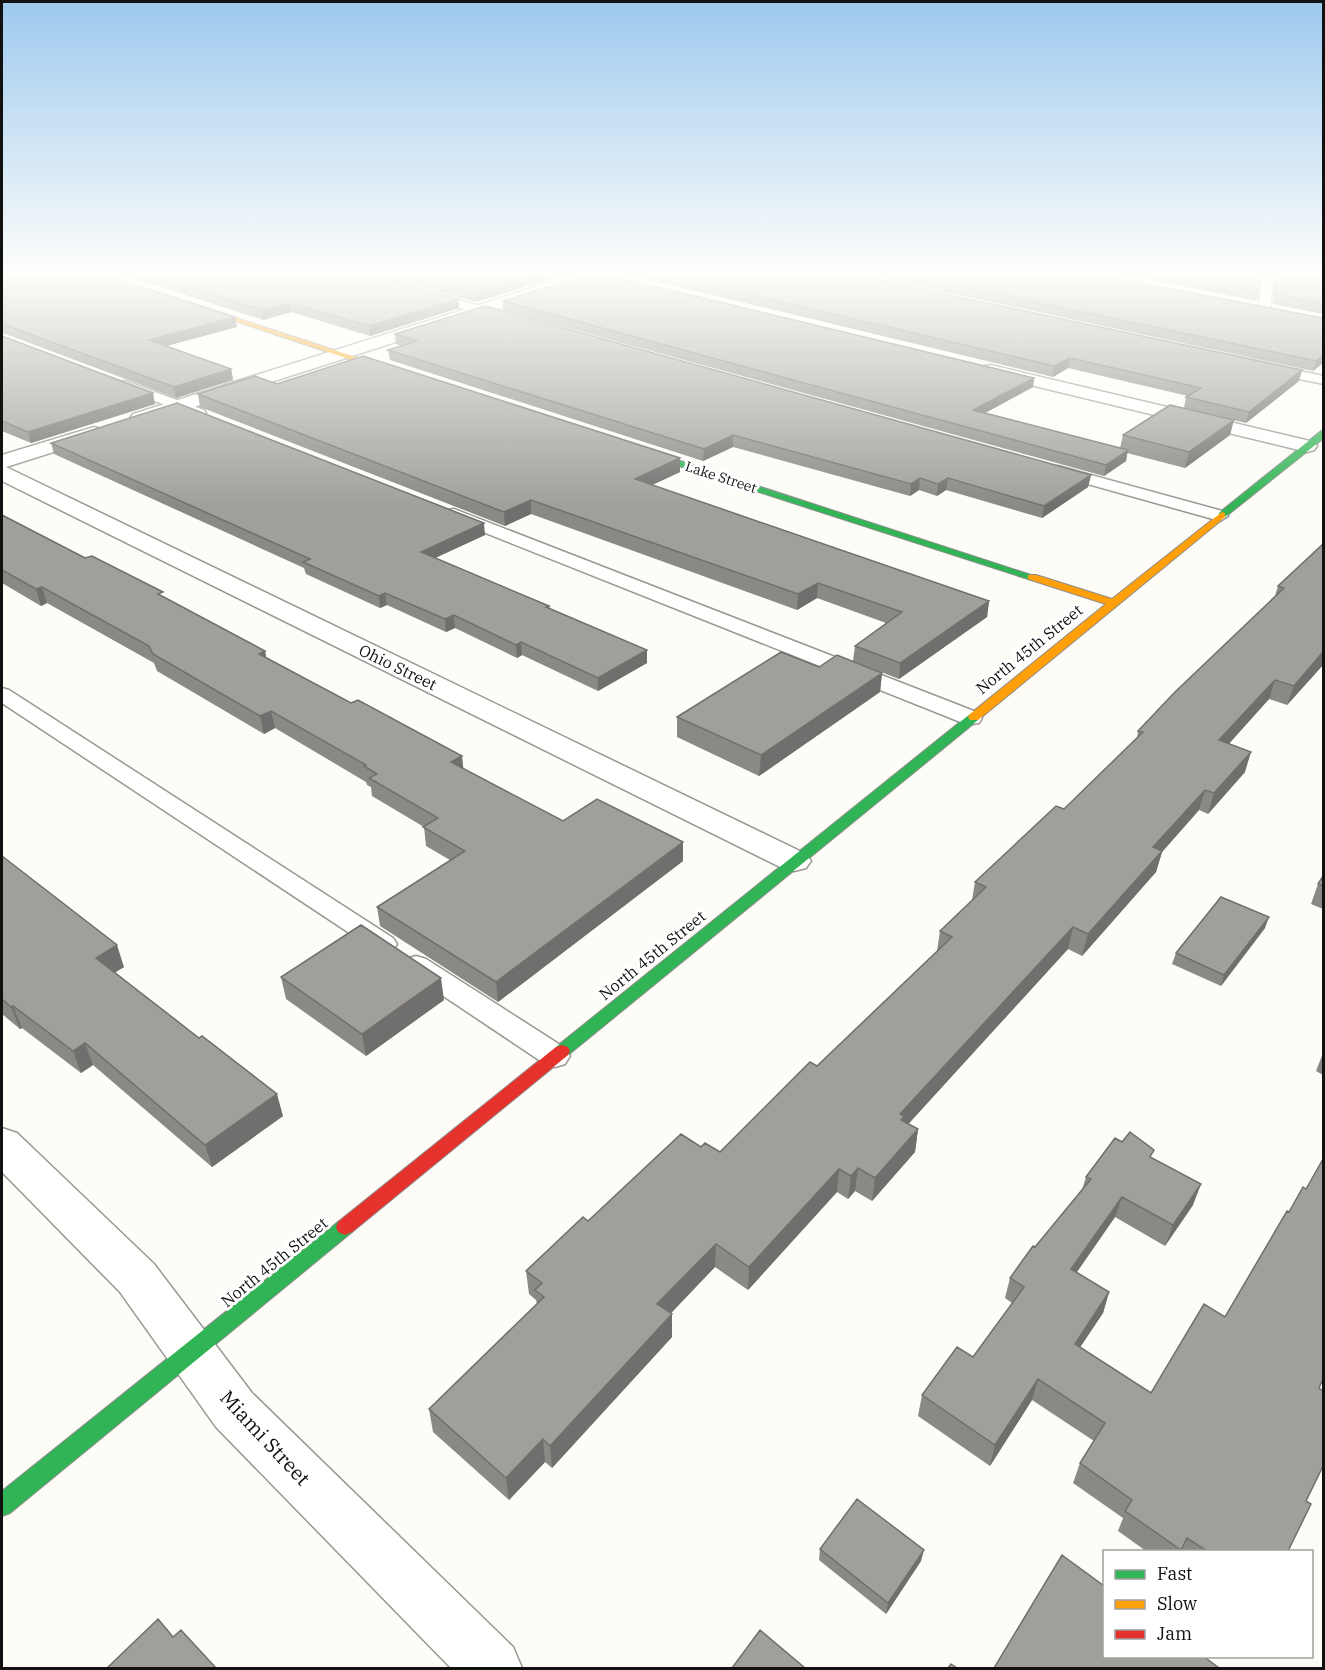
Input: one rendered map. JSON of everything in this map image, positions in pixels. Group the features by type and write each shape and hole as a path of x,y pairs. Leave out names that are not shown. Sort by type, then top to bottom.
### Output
{"main road":[{"path":"329,350 410,376"},
{"name":"North 45th Street","path":"2,1505 1323,433"},
{"name":"Lake Street","path":"625,446 1113,603"}],"street":[{"path":"2,462 355,350"},
{"path":"973,366 1307,446"},
{"name":"Ohio Street","path":"2,473 794,861"},
{"name":"Miami Street","path":"2,1145 137,1278 234,1410 492,1668"}],"lane":[{"path":"1255,366 1323,380"},
{"path":"114,381 213,419"},
{"path":"1047,468 1220,516"},
{"path":"436,507 971,718"},
{"path":"2,694 555,1056"}],"building":[{"path":"2,350 39,350 153,393 28,432 2,421"},
{"path":"73,350 177,350 231,369 174,387"},
{"path":"388,350 643,350 1091,475 1044,506 948,478 938,484 920,478 911,484 733,435 704,449"},
{"path":"683,350 918,350 1034,378 973,410 1128,450 1106,465"},
{"path":"986,350 1208,350 1302,370 1249,412 1186,397 1201,388 1070,358 1054,366"},
{"path":"1264,350 1323,350 1323,355 1316,361"},
{"path":"363,356 680,458 635,479 989,601 900,663 855,646 902,612 818,583 798,594 531,500 504,512 198,394 255,376 277,384"},
{"path":"177,403 484,523 421,552 647,650 598,678 521,642 516,645 454,615 445,619 385,593 379,596 303,562 310,559 51,443"},
{"path":"1170,405 1234,420 1189,452 1123,435"},
{"path":"2,515 85,558 92,556 163,592 158,594 265,651 259,654 351,703 358,700 462,756 451,762 563,821 597,799 683,842 496,982 377,907 465,851 423,827 438,818 369,778 377,774 364,766 366,765 271,711 260,716 153,654 149,646 42,587 36,589 2,570"},
{"path":"1323,544 1323,652 1294,686 1275,680 1219,740 1251,752 1214,793 1205,790 1153,847 1162,851 1088,934 1073,927 900,1114 904,1116 901,1120 918,1129 875,1178 858,1168 851,1176 839,1169 749,1267 716,1244 657,1304 672,1314 550,1446 543,1439 506,1478 429,1409 544,1297 535,1290 542,1283 526,1271 583,1217 588,1221 681,1134 701,1147 705,1143 720,1152 810,1062 817,1066 952,937 940,931 986,887 975,882 1056,806 1064,809 1143,732 1138,731 1175,692 1284,588 1278,586"},
{"path":"781,652 819,667 837,655 882,673 761,755 677,717"},
{"path":"2,856 117,945 96,958 199,1038 202,1036 277,1094 205,1145 85,1043 73,1051 13,1006 11,1007 2,999"},
{"path":"1323,876 1323,886 1318,884"},
{"path":"1221,897 1269,917 1224,975 1176,953"},
{"path":"361,925 441,978 362,1034 281,977"},
{"path":"1130,1132 1154,1150 1150,1157 1201,1184 1173,1225 1122,1197 1071,1269 1109,1292 1075,1344 1151,1393 1204,1304 1225,1317 1287,1211 1289,1212 1303,1187 1306,1189 1323,1159 1323,1379 1319,1388 1323,1391 1323,1466 1306,1501 1311,1504 1288,1550 1205,1550 1187,1538 1181,1550 1125,1511 1132,1500 1080,1463 1105,1423 1038,1379 995,1445 922,1395 957,1347 973,1357 1024,1287 1010,1278 1033,1246 1035,1247 1091,1179 1086,1177 1115,1138 1122,1142"},
{"path":"857,1499 924,1550 888,1603 820,1549"},
{"path":"1062,1555 1103,1585 1103,1658 1206,1658 1219,1668 994,1668"},
{"path":"158,1619 173,1637 181,1630 216,1668 107,1668"},
{"path":"760,1630 805,1668 732,1668"}],"traffic: fast":[{"path":"1222,515 1324,433"},
{"path":"638,450 1032,577"},
{"path":"562,1051 974,717"},
{"path":"2,1505 345,1227"}],"traffic: slow":[{"path":"329,350 397,372"},
{"path":"974,717 1222,515"},
{"path":"1032,577 1113,603"}],"traffic: jam":[{"path":"345,1227 562,1051"}]}
